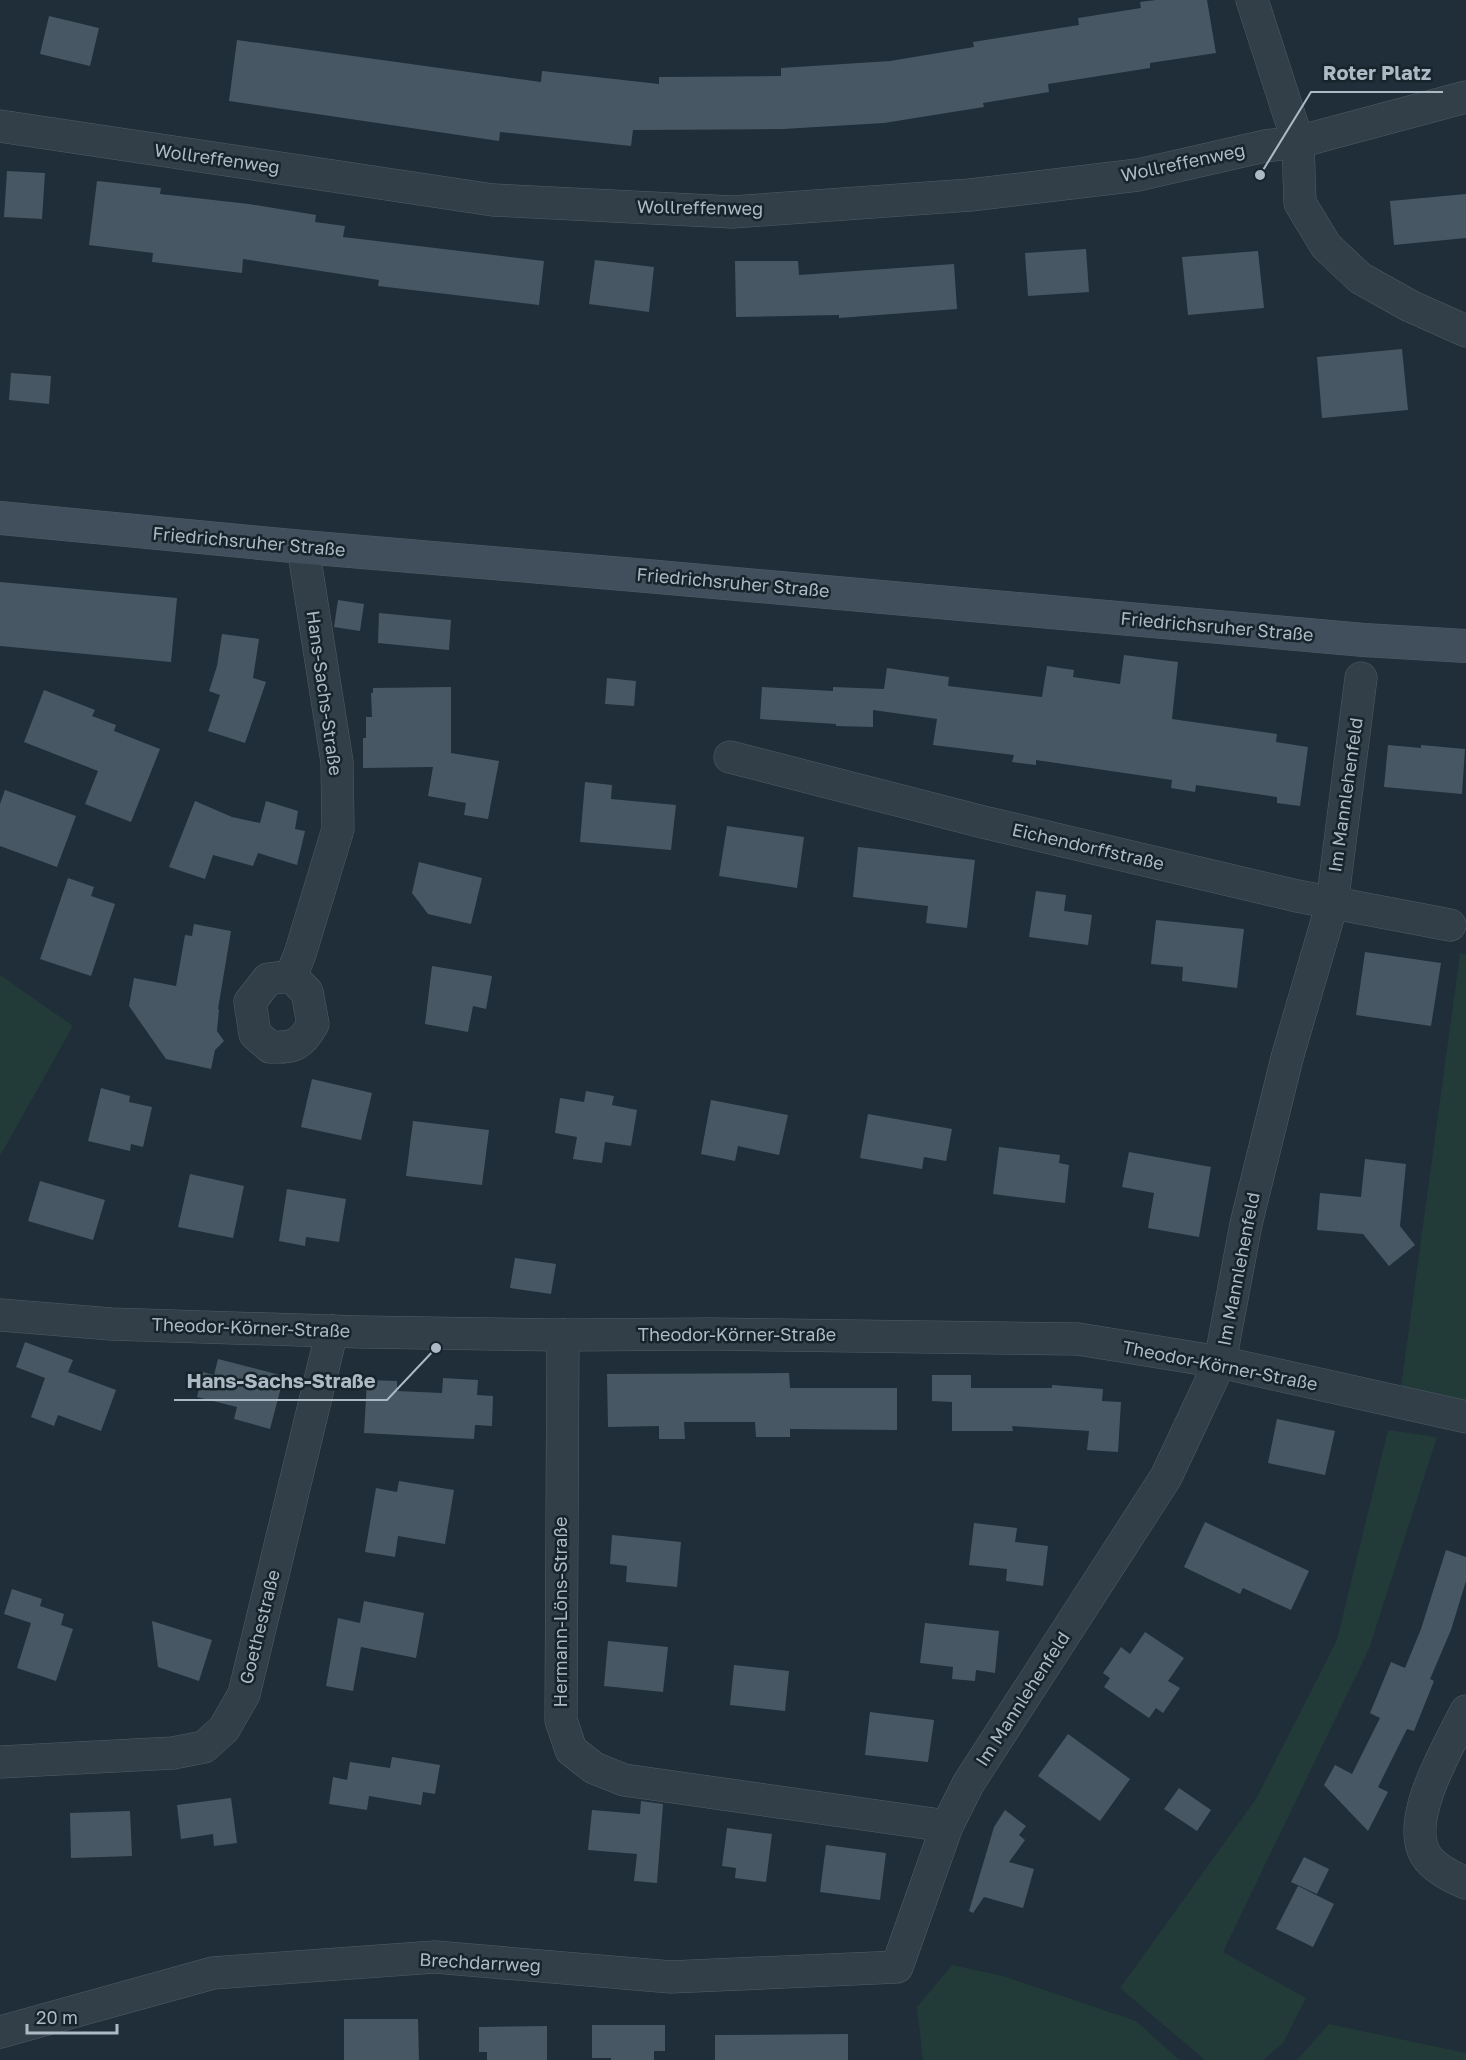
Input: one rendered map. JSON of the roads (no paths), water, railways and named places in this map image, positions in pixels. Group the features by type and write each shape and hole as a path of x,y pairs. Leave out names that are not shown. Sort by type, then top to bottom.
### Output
{"main road":[{"name":"Friedrichsruher Straße","path":"0,518 303,548 636,575 1342,638 1466,646"}],"street":[{"path":"1252,0 1298,142 1300,203 1326,246 1360,278 1410,306 1466,331"},
{"name":"Wollreffenweg","path":"0,126 493,200 732,212 970,195 1138,175 1265,146 1298,142 1466,97"},
{"name":"Hans-Sachs-Straße","path":"291,976 300,954 338,829 337,762 303,548"},
{"name":"Im Mannlehenfeld","path":"897,1967 947,1826 968,1784 1166,1477 1220,1362 1254,1190 1287,1058 1332,904 1361,678"},
{"name":"Eichendorffstraße","path":"730,757 983,822 1332,904 1450,925"},
{"name":"Theodor-Körner-Straße","path":"0,1316 111,1324 332,1331 1073,1339 1220,1362 1466,1417"},
{"name":"Goethestraße","path":"0,1762 173,1753 204,1747 224,1729 244,1694 332,1331"},
{"name":"Hermann-Löns-Straße","path":"563,1335 561,1720 571,1750 594,1768 624,1780 947,1826"},
{"path":"1466,1711 1421,1810 1419,1838 1426,1856 1450,1876 1466,1883"},
{"name":"Brechdarrweg","path":"0,2032 213,1973 224,1972 435,1957 671,1977 897,1967"}],"place":[{"name":"Roter Platz","path":"1260,175"},
{"name":"Hans-Sachs-Straße","path":"436,1348"}]}
